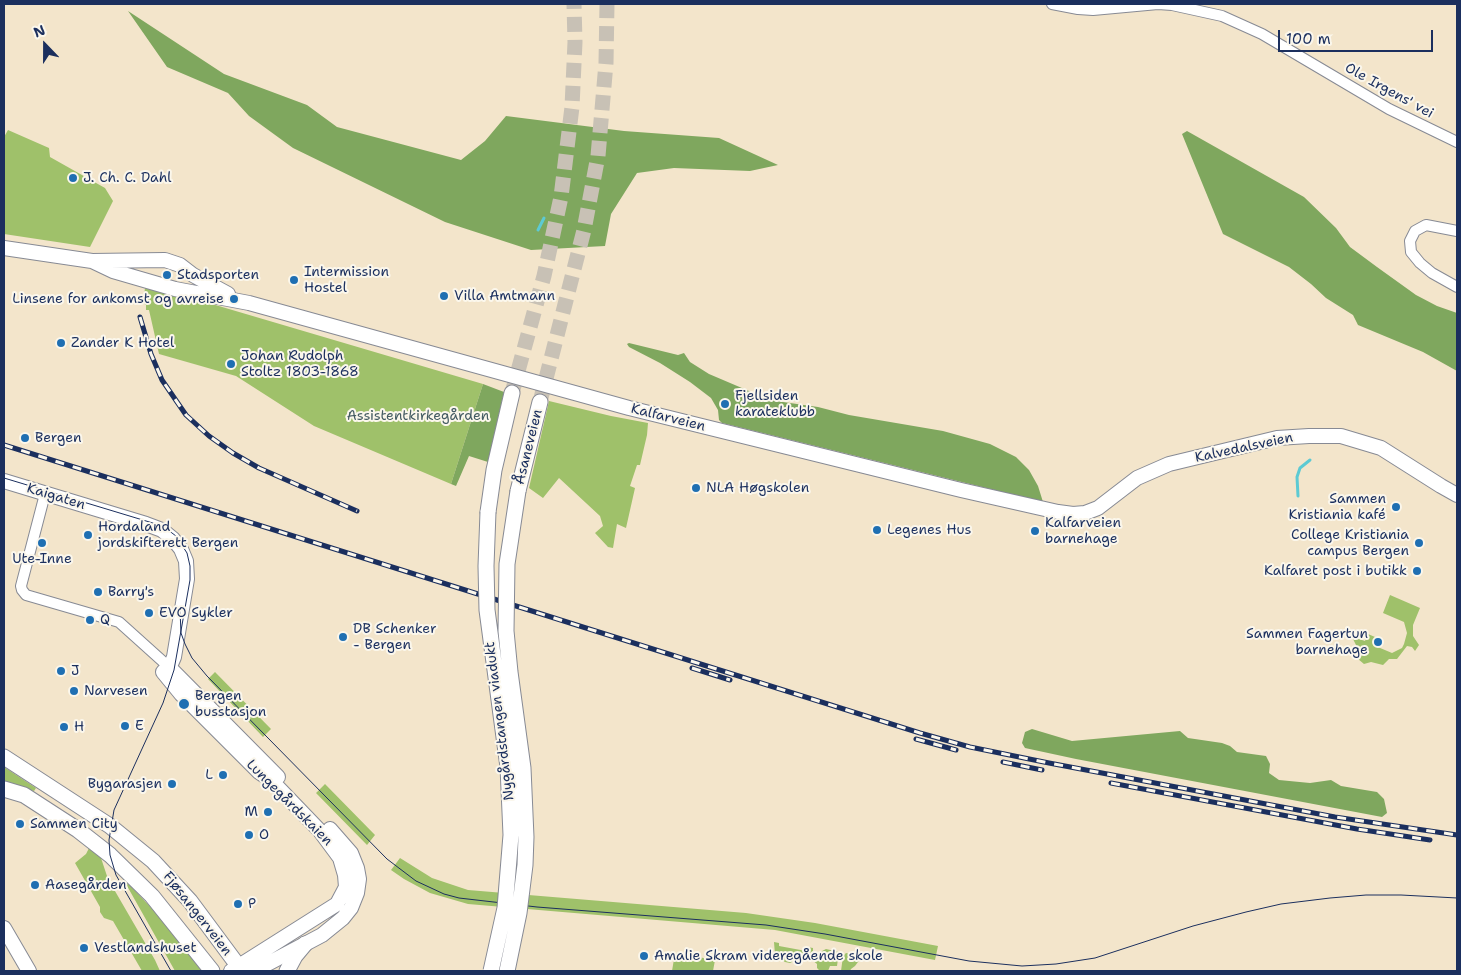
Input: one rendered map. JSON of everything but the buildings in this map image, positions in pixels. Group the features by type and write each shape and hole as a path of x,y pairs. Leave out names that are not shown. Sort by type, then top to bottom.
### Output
{"highway":[{"name":"Åsaneveien","path":"494,470 512,393"},
{"name":"Åsaneveien","path":"518,491 540,402"},
{"name":"Nygårdstangen viadukt","path":"491,971 504,908 511,835 508,767 490,641 486,585 487,525 494,470"},
{"name":"Nygårdstangen viadukt","path":"507,971 516,936 525,865 524,787 510,672 506,606 509,547 518,491"},
{"name":"Fjøsangerveien","path":"4,757 110,826 137,846 178,886 224,947 237,970"},
{"name":"Fjøsangerveien","path":"4,789 24,795 78,830 110,855 152,896 212,971"},
{"path":"287,971 295,956 305,944"}],"main road":[{"path":"4,248 92,262"},
{"name":"Kalfarveien","path":"92,262 165,260 180,265 211,286 250,303"},
{"name":"Kalfarveien","path":"92,262 113,271 175,290 250,303 612,403 779,446 1050,510 1073,514 1090,512"},
{"name":"Kalvedalsveien","path":"1090,512 1102,506 1137,478 1168,464 1277,438 1309,436 1342,436 1375,446 1457,495"},
{"name":"Kaigaten","path":"4,480 156,527 169,534 178,543 184,554 187,566 187,579 174,657 166,669"},
{"name":"Lungegårdskaien","path":"166,669 181,694 259,772 271,780 320,831 333,846 346,875 346,887 337,904 237,970"},
{"name":"Lungegårdskaien","path":"166,669 326,826 353,856 357,868 357,893 351,908 338,923 322,935 254,971"},
{"path":"4,928 29,971"},
{"path":"224,947 237,952 244,952 274,944"}],"street":[{"name":"Ole Irgens' vei","path":"1052,4 1078,9 1110,10 1158,4 1172,5 1222,16 1262,34 1389,109 1457,142"},
{"path":"1457,231 1426,225 1415,231 1410,241 1411,252 1420,263 1432,273 1457,287"},
{"path":"45,494 22,590 26,595 119,622 166,669"}],"green space":[{"path":"128,11 224,74 307,105 337,127 461,160 485,141 506,116 624,131 719,138 778,165 750,171 674,168 637,173 611,214 605,246 531,250 445,222 293,148 249,116 228,93 167,67"},
{"path":"8,130 49,148 50,157 105,188 113,201 90,247 4,234 4,137"},
{"path":"1187,131 1304,197 1336,228 1350,247 1416,295 1437,306 1457,313 1457,371 1423,352 1358,325 1353,315 1326,298 1289,267 1223,234 1182,134"},
{"name":"Assistentkirkegården","path":"145,288 212,304 483,384 451,484 314,426 236,376 159,354 149,310 146,310 146,305 143,303"},
{"path":"627,344 678,355 684,353 690,362 709,374 756,394 783,402 943,431 990,444 1016,457 1029,470 1038,486 1043,502 722,423 719,420 718,410 711,398 660,363 629,347"},
{"path":"483,384 504,392 488,462 469,456 456,486 451,484"},
{"path":"549,401 648,423 640,465 637,465 630,486 635,488 626,528 617,524 613,548 608,547 595,533 603,526 600,516 559,478 543,498 529,488"},
{"path":"1390,595 1420,608 1413,625 1413,636 1419,645 1415,651 1412,647 1407,646 1397,659 1389,659 1383,665 1371,662 1364,664 1358,659 1357,647 1353,637 1365,641 1368,634 1375,637 1373,645 1392,653 1402,648 1404,644 1407,633 1404,622 1383,613"},
{"path":"215,672 271,729 263,737 208,679"},
{"path":"1032,729 1072,741 1180,731 1188,738 1222,743 1230,746 1237,752 1266,756 1270,764 1269,773 1279,780 1310,783 1331,780 1341,786 1377,792 1384,799 1387,813 1382,817 1025,748 1022,743 1025,732"},
{"path":"4,767 36,788 34,791 4,782"},
{"path":"325,784 375,835 367,845 316,793"},
{"path":"89,848 101,858 108,879 160,971 142,971 113,921 104,918 100,912 100,907 75,863 86,854"},
{"path":"400,858 432,878 468,890 746,913 815,923 938,946 935,960 775,930 468,904 430,893 404,879 391,870"},
{"path":"122,877 159,916 202,971 175,971"},
{"path":"774,942 779,943 779,946 806,951 807,947 813,948 813,951 806,955 793,956 790,963 785,962 775,955"},
{"path":"826,949 839,952 837,966 830,966 828,971 820,971 817,968 817,964 812,960 816,954"},
{"path":"675,953 715,960 713,971 672,971"},
{"path":"846,953 861,958 850,971 841,971 843,956"}],"waterway":[{"path":"538,230 544,218"},
{"path":"1298,496 1297,477 1300,468 1310,460"}],"tunnel":[{"path":"512,393 544,276 561,197 572,107 575,42 574,4"},
{"path":"540,402 584,230 598,156 606,63 607,4"}],"tram line":[{"path":"4,478 164,527 176,536 187,553 190,566 190,580 174,670 163,703 114,810 109,840 110,855 116,875 171,971"},
{"path":"180,610 181,633 185,644 192,658 207,676 387,859 416,881 444,894 459,898 537,907 766,925 969,961 1022,966 1056,964 1095,958 1193,926 1281,904 1366,895 1457,898"}],"railway":[{"path":"140,317 151,354 162,380 186,415 209,436 259,468 357,511"},
{"path":"4,445 920,733 970,747 1335,817 1457,835"},
{"path":"692,668 730,680"},
{"path":"916,739 956,750"},
{"path":"1003,762 1042,770"},
{"path":"1111,783 1357,829 1430,840"}],"place":[{"name":"J. Ch. C. Dahl","path":"73,178"},
{"name":"Stadsporten","path":"167,275"},
{"name":"Intermission Hostel","path":"294,280"},
{"name":"Villa Amtmann","path":"444,296"},
{"name":"Linsene for ankomst og avreise","path":"234,299"},
{"name":"Zander K Hotel","path":"61,343"},
{"name":"Johan Rudolph Stoltz 1803-1868","path":"231,364"},
{"name":"Fjellsiden karateklubb","path":"725,404"},
{"name":"Bergen","path":"25,438"},
{"name":"NLA Høgskolen","path":"696,488"},
{"name":"Sammen Kristiania kafé","path":"1396,507"},
{"name":"Legenes Hus","path":"877,530"},
{"name":"Kalfarveien barnehage","path":"1035,531"},
{"name":"Hordaland jordskifterett Bergen","path":"88,535"},
{"name":"Ute-Inne","path":"42,543"},
{"name":"College Kristiania campus Bergen","path":"1419,543"},
{"name":"Kalfaret post i butikk","path":"1417,571"},
{"name":"Barry's","path":"98,592"},
{"name":"EVO Sykler","path":"149,613"},
{"name":"Q","path":"90,620"},
{"name":"DB Schenker - Bergen","path":"343,637"},
{"name":"Sammen Fagertun barnehage","path":"1378,642"},
{"name":"J","path":"61,671"},
{"name":"Narvesen","path":"74,691"},
{"name":"Bergen busstasjon","path":"184,704"},
{"name":"E","path":"125,726"},
{"name":"H","path":"64,727"},
{"name":"L","path":"223,775"},
{"name":"Bygarasjen","path":"172,784"},
{"name":"M","path":"268,812"},
{"name":"Sammen City","path":"20,824"},
{"name":"O","path":"249,835"},
{"name":"Aasegården","path":"35,885"},
{"name":"P","path":"238,904"},
{"name":"Vestlandshuset","path":"84,948"},
{"name":"Amalie Skram videregående skole","path":"644,956"}]}
